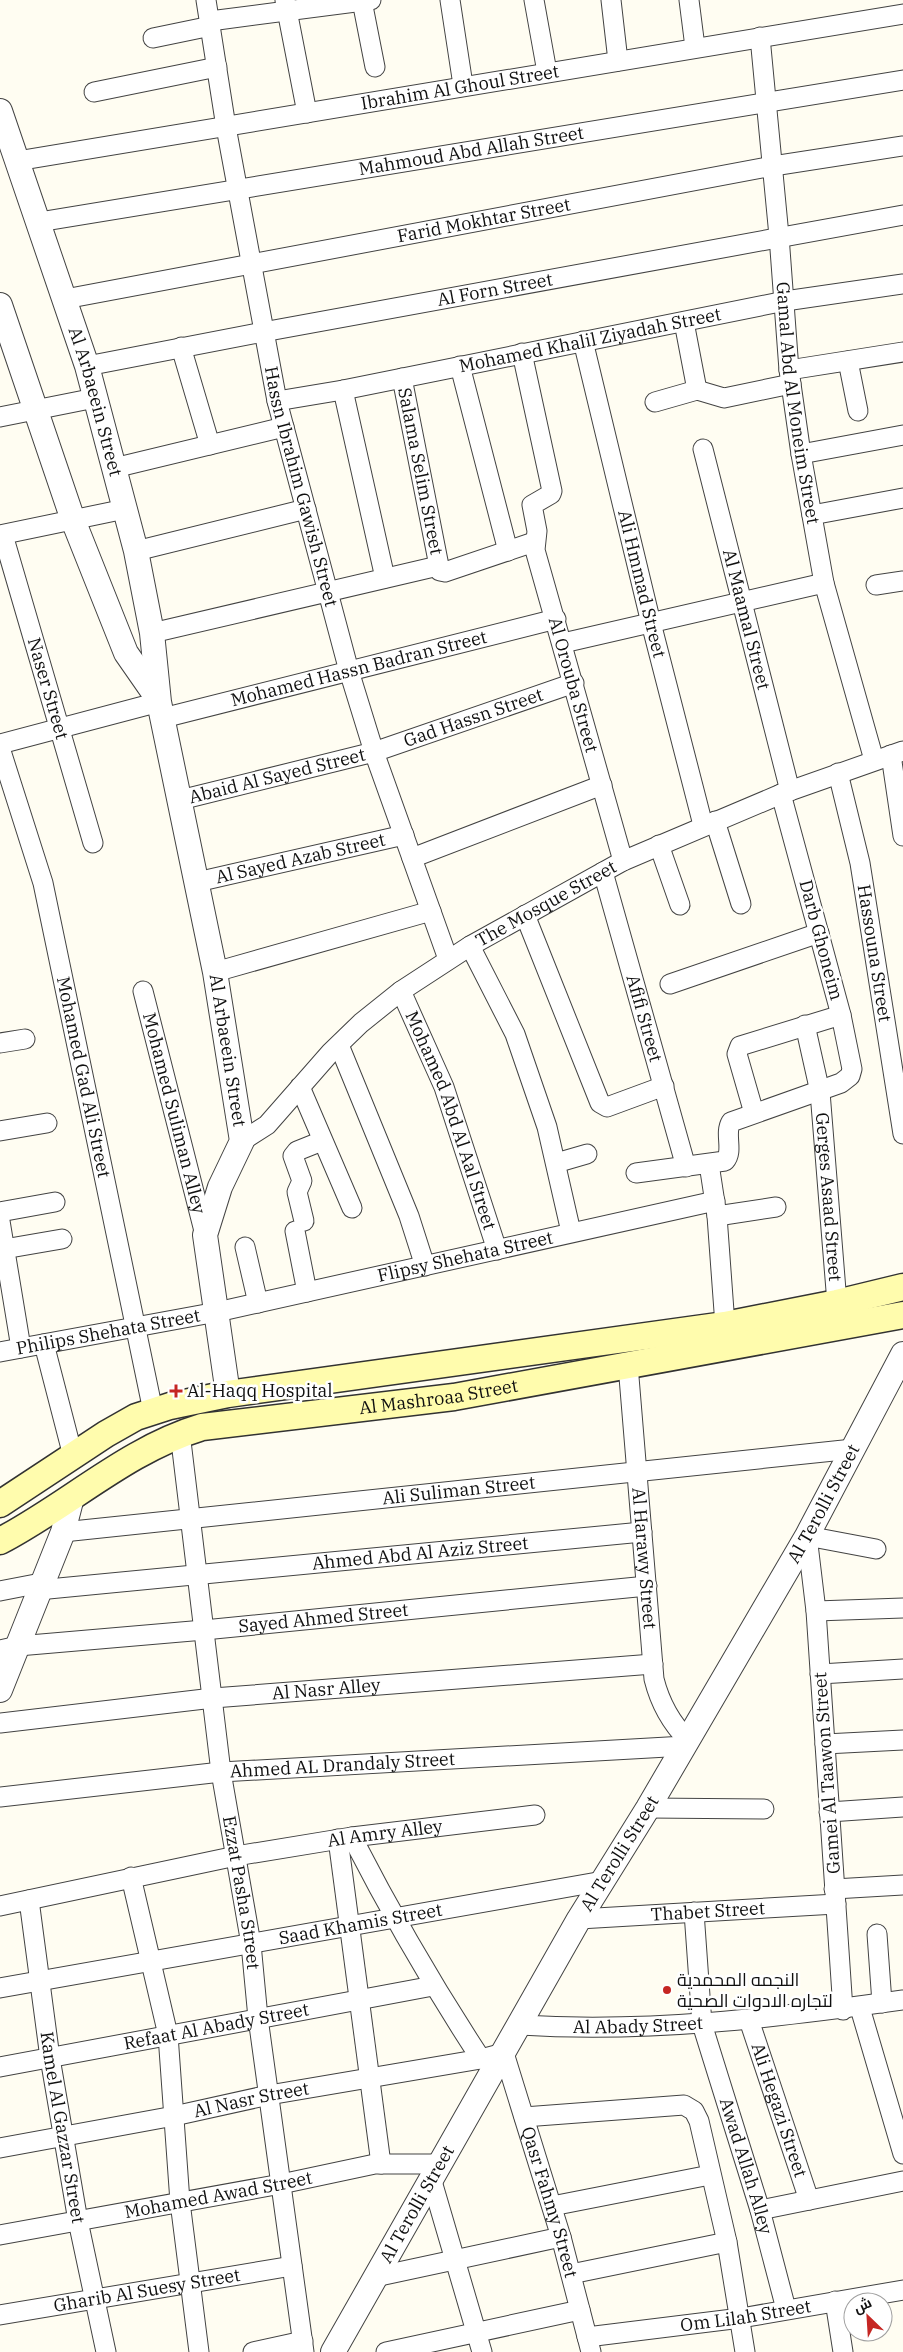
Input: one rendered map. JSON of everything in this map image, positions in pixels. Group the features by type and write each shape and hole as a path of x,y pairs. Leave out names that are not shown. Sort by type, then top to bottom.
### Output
{"main road":[{"name":"Al Mashroaa Street","path":"0,1504 121,1425 153,1411 228,1394 725,1325 837,1303 903,1287"},
{"name":"Al Mashroaa Street","path":"0,1541 145,1450 180,1434 202,1427 454,1397 903,1315"}],"street":[{"name":"Hassn Ibrahim Gawish Street","path":"206,0 226,127 277,401 349,671 374,752 448,960"},
{"path":"450,0 463,85"},
{"path":"534,0 547,72"},
{"path":"611,0 618,61"},
{"path":"689,0 695,47"},
{"path":"153,38 286,6 367,1 375,67"},
{"path":"286,6 307,112"},
{"name":"Ibrahim Al Ghoul Street","path":"17,161 226,127 463,85 903,14"},
{"name":"Gamal Abd Al Moneim Street","path":"760,37 785,301 790,377 801,454 824,583 889,755 903,836"},
{"path":"94,92 217,67"},
{"name":"Mahmoud Abd Allah Street","path":"39,222 903,80"},
{"name":"Al Arbaeein Street","path":"0,111 87,366 136,551 152,633 161,710 215,972 242,1140 220,1187 205,1235 228,1394"},
{"name":"Farid Mokhtar Street","path":"65,299 251,266 773,166 903,146"},
{"name":"Al Forn Street","path":"87,366 779,236 903,215"},
{"name":"Mohamed Khalil Ziyadah Street","path":"277,401 343,390 785,301 903,284"},
{"name":"Al Arbaeein Street","path":"0,306 73,520 126,654 161,710"},
{"path":"684,322 697,390"},
{"name":"Ali Hmmad Street","path":"583,341 651,623 709,823 741,904"},
{"path":"181,347 210,445"},
{"path":"655,402 697,390 724,398 848,361 903,352"},
{"name":"Al Orouba Street","path":"522,353 552,491 548,496 534,502 532,508 537,531 534,542 623,861"},
{"path":"848,361 858,411"},
{"path":"460,366 508,551"},
{"name":"Salama Selim Street","path":"402,378 438,566"},
{"path":"343,390 385,578"},
{"path":"0,417 95,398"},
{"path":"114,468 284,427"},
{"path":"801,454 903,435"},
{"name":"Al Maamal Street","path":"703,449 742,602 786,793"},
{"path":"812,515 903,498"},
{"path":"1,535 124,509"},
{"path":"136,551 306,509"},
{"name":"Naser Street","path":"1,535 93,843"},
{"path":"152,633 438,566 440,571 445,572 534,542"},
{"path":"876,585 903,580"},
{"path":"562,643 824,583"},
{"name":"Mohamed Hassn Badran Street","path":"0,744 60,728 161,710 349,671 556,619"},
{"name":"Gad Hassn Street","path":"374,752 574,684"},
{"name":"Mohamed Gad Ali Street","path":"0,748 43,883 153,1411"},
{"name":"Abaid Al Sayed Street","path":"180,800 374,752"},
{"name":"The Mosque Street","path":"242,1140 267,1125 361,1023 401,991 470,946 623,861 709,823 889,755"},
{"name":"Hassouna Street","path":"838,773 860,863 903,1134"},
{"path":"412,858 602,785"},
{"name":"Darb Ghoneim","path":"786,793 819,933 842,1015 852,1069 850,1076 842,1084"},
{"name":"Al Sayed Azab Street","path":"197,882 404,835"},
{"path":"659,845 680,905"},
{"name":"Afifi Street","path":"603,872 686,1167"},
{"path":"215,972 431,911"},
{"path":"525,915 600,1103 607,1107 664,1086"},
{"path":"670,984 819,933"},
{"path":"470,946 515,1034 547,1127 571,1232"},
{"name":"Mohamed Abd Al Aal Street","path":"401,991 444,1087 497,1250"},
{"name":"Mohamed Suliman Alley","path":"143,992 205,1235"},
{"path":"754,1113 737,1054 740,1046 842,1015"},
{"name":"Gerges Asaad Street","path":"805,1026 820,1092 837,1303"},
{"path":"0,1044 25,1039"},
{"path":"339,1045 409,1216 425,1266"},
{"name":"Gerges Asaad Street","path":"709,1164 727,1159 728,1130 731,1122 842,1084"},
{"path":"300,1087 352,1208"},
{"path":"0,1131 47,1123"},
{"path":"307,1292 297,1192 302,1181 293,1156 297,1151 322,1141"},
{"path":"556,1163 586,1154"},
{"path":"636,1173 709,1164 716,1208 725,1325"},
{"path":"0,1212 55,1202"},
{"name":"Flipsy Shehata Street","path":"217,1312 571,1232 716,1208 776,1206"},
{"path":"0,1221 21,1348"},
{"path":"4,1249 62,1239"},
{"path":"245,1247 258,1303"},
{"name":"Philips Shehata Street","path":"0,1352 217,1312"},
{"path":"44,1344 73,1456"},
{"name":"Al Terolli Street","path":"333,2352 579,1919 648,1808 807,1536 903,1354"},
{"name":"Al Harawy Street","path":"628,1365 653,1664 658,1693 663,1706 686,1743"},
{"name":"Ezzat Pasha Street","path":"180,1434 221,1772 251,1944 258,2018 303,2346"},
{"name":"Ali Suliman Street","path":"62,1532 853,1450"},
{"path":"0,1690 9,1648 40,1586 62,1532 72,1496"},
{"name":"Ahmed Abd Al Aziz Street","path":"0,1591 642,1532"},
{"path":"807,1536 876,1549"},
{"name":"Gamei Al Taawon Street","path":"807,1536 816,1611 835,1896 851,2009 898,2113 903,2154"},
{"name":"Sayed Ahmed Street","path":"9,1648 647,1586"},
{"path":"816,1611 903,1608"},
{"name":"Al Nasr Alley","path":"0,1723 213,1698 653,1664"},
{"path":"820,1674 903,1670"},
{"path":"825,1744 903,1740"},
{"name":"Ahmed AL Drandaly Street","path":"0,1797 221,1772 686,1743"},
{"path":"829,1812 903,1807"},
{"path":"648,1808 764,1809"},
{"name":"Al Amry Alley","path":"0,1906 236,1856 345,1838 536,1815"},
{"path":"345,1838 433,1986 481,2059"},
{"path":"345,1838 350,1926 381,2164"},
{"path":"131,1877 168,2035 180,2202 189,2285 199,2352"},
{"name":"Saad Khamis Street","path":"0,1988 603,1881"},
{"name":"Thabet Street","path":"579,1919 694,1912 835,1896 903,1885"},
{"name":"Kamel Al Gazzar Street","path":"29,1900 50,2058 78,2221 106,2352"},
{"name":"Awad Allah Alley","path":"694,1912 702,2024 760,2210 786,2309"},
{"path":"877,1934 882,2003"},
{"name":"Refaat Al Abady Street","path":"0,2067 433,1986"},
{"name":"Al Abady Street","path":"520,2025 575,2029 702,2024 851,2009 903,2000"},
{"name":"Ali Hegazi Street","path":"749,2020 809,2200"},
{"name":"Al Nasr Street","path":"0,2148 174,2116 269,2095 371,2076 481,2059 504,2053"},
{"name":"Qasr Fahmy Street","path":"504,2053 552,2206 589,2345"},
{"path":"524,2117 684,2106 694,2111 700,2121 710,2175 727,2242 745,2352"},
{"name":"Mohamed Awad Street","path":"0,2235 381,2164 435,2171"},
{"path":"435,2171 455,2260 482,2352"},
{"path":"552,2206 710,2175"},
{"path":"760,2210 903,2181"},
{"path":"375,2278 561,2237"},
{"path":"571,2274 727,2242"},
{"name":"Gharib Al Suesy Street","path":"0,2315 189,2285 292,2266"},
{"name":"Om Lilah Street","path":"589,2345 903,2290"},
{"path":"835,2301 843,2352"},
{"path":"386,2352 580,2310"},
{"path":"253,2352 303,2346"}],"place":[{"name":"Al-Haqq Hospital","path":"176,1391"},
{"name":"النجمه المحمدية لتجاره الادوات الصحية","path":"667,1990"}]}
